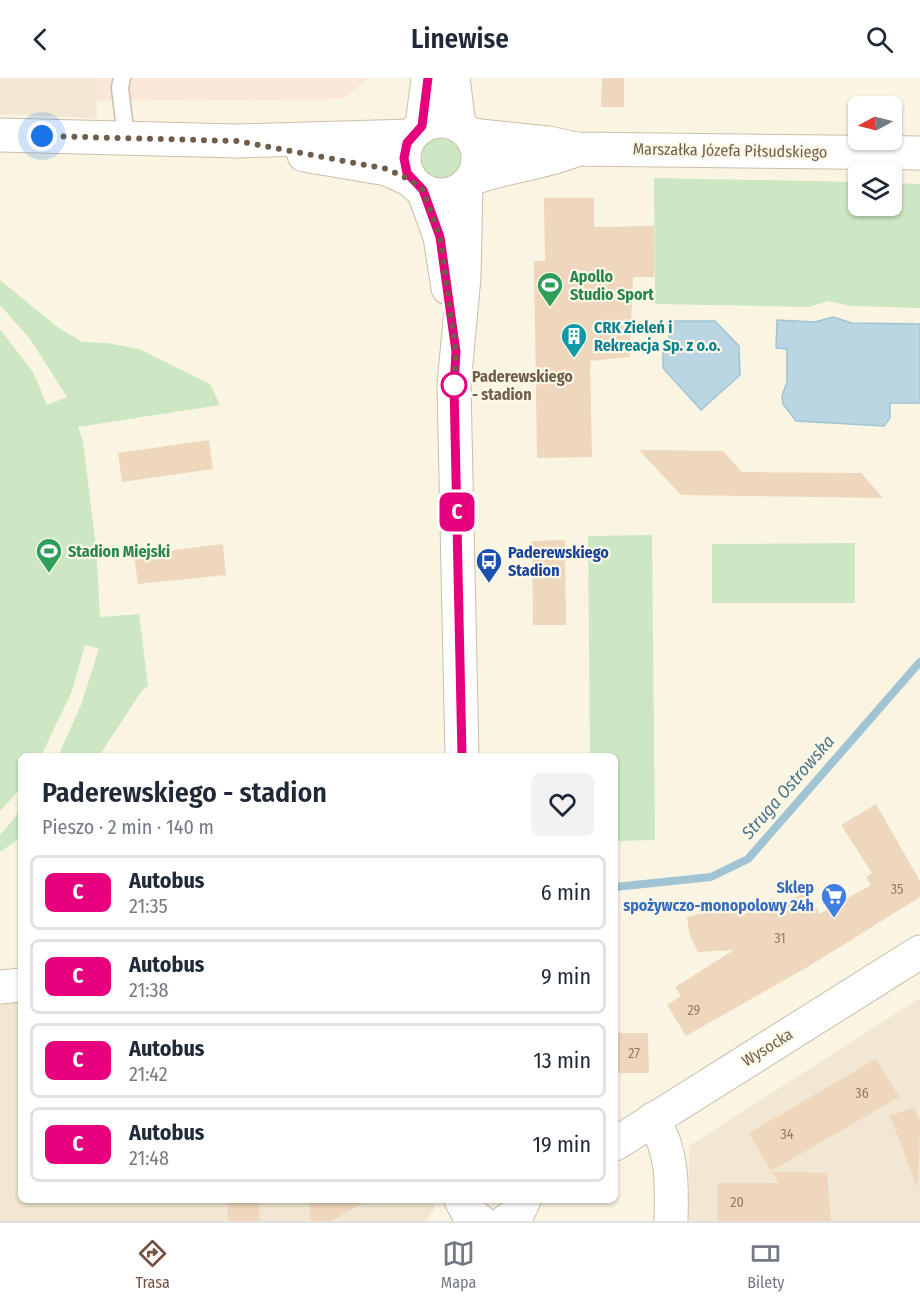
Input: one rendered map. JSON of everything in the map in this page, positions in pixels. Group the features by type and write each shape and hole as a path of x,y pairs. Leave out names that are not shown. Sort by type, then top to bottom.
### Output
{"street":[{"path":"428,78 416,131 404,158 440,237 456,352"},
{"path":"453,78 465,130 478,157 469,182 464,277 454,385 462,753"},
{"path":"0,135 238,141 416,131 436,121 465,130 576,149"},
{"path":"238,141 387,169 417,185 446,195 498,169 547,161 576,149"},
{"name":"Marszałka Józefa Piłsudskiego","path":"576,149 920,153"},
{"name":"Wysocka","path":"618,1142 920,951"},
{"path":"0,987 18,985"},
{"path":"652,1119 664,1136 672,1166 671,1221"}],"lane":[{"path":"122,78 120,88 126,137"}],"shaded area":[{"path":"0,78 96,78 97,118 0,114"},
{"path":"96,78 368,78 343,99 96,101"},
{"path":"920,998 920,1221 689,1221 689,1146"},
{"path":"18,1002 18,1203 434,1203 434,1209 426,1221 0,1221 0,1005"}],"green space":[{"path":"442,137 457,143 463,158 457,173 442,179 427,173 421,158 427,143"},
{"path":"654,178 848,182 848,216 902,216 902,183 920,184 920,308 852,306 828,301 809,307 655,304"},
{"path":"0,280 56,326 82,342 107,343 139,349 210,384 220,405 78,427 83,441 96,547 100,617 139,614 148,686 143,689 101,753 59,753 81,705 99,649 85,645 72,691 42,753 18,753 18,791 0,811 0,329 33,372 47,405 67,397 30,339 0,305"},
{"path":"652,535 655,840 618,841 618,753 590,753 588,536"},
{"path":"855,543 855,603 712,603 712,544"},
{"path":"18,814 18,839 0,852 0,835"}],"water":[{"path":"833,317 852,323 920,324 920,403 890,403 890,418 884,426 796,421 783,404 782,396 787,382 787,349 776,348 777,320 815,322"},
{"path":"669,321 715,321 739,346 740,375 701,410 663,368 663,352 669,346"}],"building":[{"path":"602,78 624,78 624,107 601,107"},
{"name":"CRK Zieleń i Rekreacja Sp. z o.o.","path":"544,198 594,198 594,227 654,226 654,277 633,277 630,357 590,361 592,457 537,458 534,261 545,261"},
{"path":"209,440 213,469 122,482 118,453"},
{"path":"639,450 723,451 742,472 861,473 883,498 681,495"},
{"path":"565,540 566,625 533,625 532,541"},
{"path":"223,544 226,575 138,584 134,555"},
{"path":"876,804 920,881 920,897 811,965 686,1036 667,1005 681,996 675,987 734,950 698,952 689,933 687,917 738,905 742,916 773,898 778,908 806,891 820,914 871,885 866,877 872,873 841,825"},
{"path":"618,1033 648,1033 649,1073 618,1073"},
{"path":"876,1059 899,1097 771,1171 749,1133"},
{"path":"914,1107 920,1122 918,1189 890,1116"},
{"path":"772,1172 827,1173 831,1221 717,1221 718,1183 779,1183"},
{"path":"227,1203 258,1203 260,1221 228,1221"},
{"path":"309,1203 362,1203 331,1221 311,1221"}],"waterway":[{"name":"Struga Ostrowska","path":"618,887 711,877 748,859 920,662"}],"bus line":[{"name":"C","path":"428,78 422,126 416,130 407,143 404,158 407,173 411,180 423,190 438,227 456,352 454,385 462,753"}],"place":[{"name":"Apollo Studio Sport","path":"550,308"},
{"name":"CRK Zieleń i Rekreacja Sp. z o.o.","path":"574,359"},
{"name":"Paderewskiego - stadion","path":"454,385"},
{"name":"Stadion Miejski","path":"49,574"},
{"name":"Paderewskiego Stadion","path":"489,584"},
{"name":"Sklep spożywczo-monopolowy 24h","path":"834,919"}],"route":[{"path":"42,136 238,141 387,169 411,180 423,190 440,237 456,352 454,385"}]}
